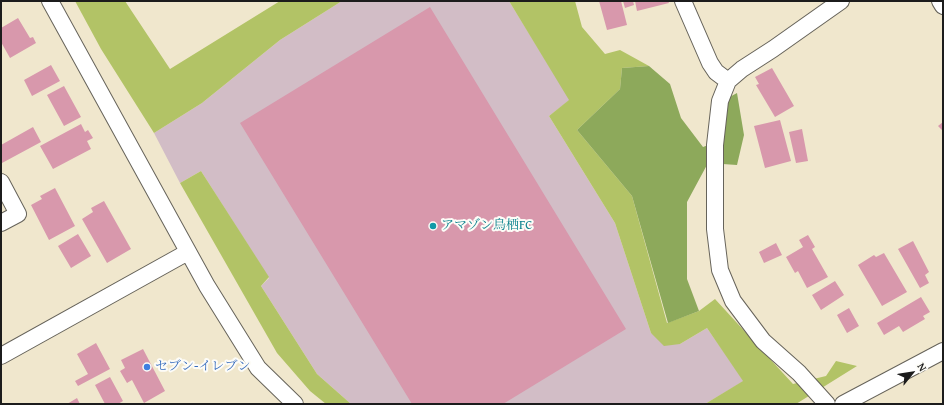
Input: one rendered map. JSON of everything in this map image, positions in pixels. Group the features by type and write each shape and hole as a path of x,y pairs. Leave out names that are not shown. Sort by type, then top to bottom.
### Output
{"street":[{"path":"50,1 188,252 258,368 295,404"},
{"path":"683,1 710,63 716,72 728,81"},
{"path":"827,404 799,373 763,341 733,301 720,270 715,229 715,145 720,101 728,81 742,69 773,49 840,1"},
{"path":"940,1 943,6"},
{"path":"1,182 18,214 1,223"},
{"path":"1,356 188,252"},
{"path":"843,404 943,351"}],"shaded area":[{"path":"342,1 509,1 570,100 549,116 615,223 651,333 680,344 707,328 744,381 705,404 351,404 317,374 261,286 269,278 201,171 180,183 154,133 202,103 280,40"}],"green space":[{"path":"75,1 125,1 170,69 280,1 342,1 280,40 202,103 154,133 101,49"},
{"path":"509,1 575,1 582,27 605,54 620,50 649,66 622,68 620,89 577,130 632,196 667,323 699,311 715,299 793,384 826,376 836,361 857,366 796,404 705,404 743,381 707,328 680,344 664,346 651,333 615,223 549,116 569,100"},
{"path":"649,66 670,84 681,118 703,147 719,141 724,100 737,93 744,135 737,165 708,163 687,202 687,279 699,311 668,323 632,196 577,130 620,89 622,68"},
{"path":"201,171 269,277 261,286 317,374 351,404 326,404 310,391 277,353 180,183"}],"building":[{"path":"599,1 621,1 627,25 607,30"},
{"path":"623,1 633,1 634,5 625,8"},
{"path":"635,1 668,1 669,3 637,11"},
{"name":"アマゾン鳥栖FC","path":"430,7 626,329 503,404 412,404 240,123"},
{"path":"18,18 30,38 33,37 36,43 10,58 1,42 1,28"},
{"path":"51,65 60,81 32,96 24,80"},
{"path":"772,68 794,106 775,117 756,85 759,84 755,77"},
{"path":"64,86 81,117 64,126 47,95"},
{"path":"780,120 791,161 765,168 754,126"},
{"path":"943,122 943,131 938,126"},
{"path":"81,124 85,132 88,130 93,138 87,141 91,149 53,169 40,146"},
{"path":"33,127 41,142 2,163 1,145"},
{"path":"802,129 808,161 796,163 789,132"},
{"path":"55,188 75,226 49,240 31,205 42,199 40,196"},
{"path":"104,201 131,249 107,263 82,219 93,212 91,208"},
{"path":"78,234 91,256 71,268 58,246"},
{"path":"808,235 815,247 812,249 828,277 807,288 798,271 795,273 786,257 803,247 799,240"},
{"path":"913,241 929,272 925,275 929,283 920,288 898,249"},
{"path":"776,243 782,255 764,263 759,252"},
{"path":"884,253 907,292 882,306 858,265 874,255 876,257"},
{"path":"835,281 844,295 821,310 812,295"},
{"path":"921,297 930,312 923,316 925,319 903,332 899,326 884,335 877,323"},
{"path":"849,308 859,326 847,333 837,315"},
{"path":"96,343 110,369 78,386 75,381 88,374 77,354"},
{"path":"143,349 165,391 144,403 132,380 127,383 120,371 125,368 121,360"},
{"path":"110,377 123,401 118,404 105,404 95,385"},
{"path":"77,398 80,404 67,404"}],"place":[{"name":"アマゾン鳥栖FC","path":"433,226"},
{"name":"セブン-イレブン","path":"147,367"}]}
